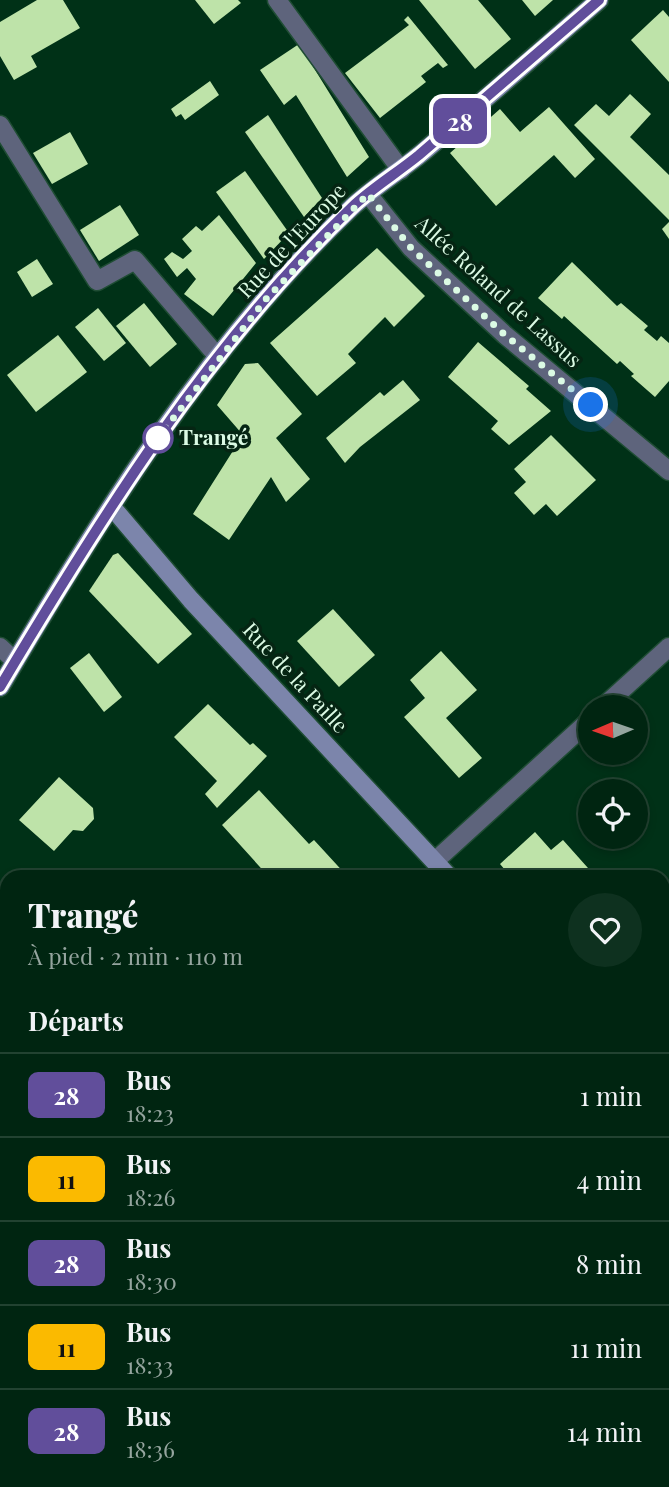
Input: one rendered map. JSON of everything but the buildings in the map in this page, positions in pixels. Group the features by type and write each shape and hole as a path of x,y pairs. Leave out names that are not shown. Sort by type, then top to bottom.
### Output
{"street":[{"path":"277,0 401,170"},
{"name":"Rue de l'Europe","path":"0,687 146,454 218,357 266,299 368,194 401,170 599,0"},
{"path":"0,125 97,281 135,260 218,357"},
{"name":"Allée Roland de Lassus","path":"368,194 411,248 477,309 669,471"},
{"name":"Rue de la Paille","path":"113,507 191,600 443,870"},
{"path":"0,647 15,661"},
{"path":"617,695 669,647"},
{"path":"435,861 578,731"}],"bus line":[{"name":"28","path":"0,687 62,584 146,454 218,357 266,299 352,207 401,170 599,0"}],"place":[{"name":"Trangé","path":"158,438"}],"route":[{"path":"158,438 218,357 266,299 352,207 368,194 411,248 505,335 591,405"}]}
